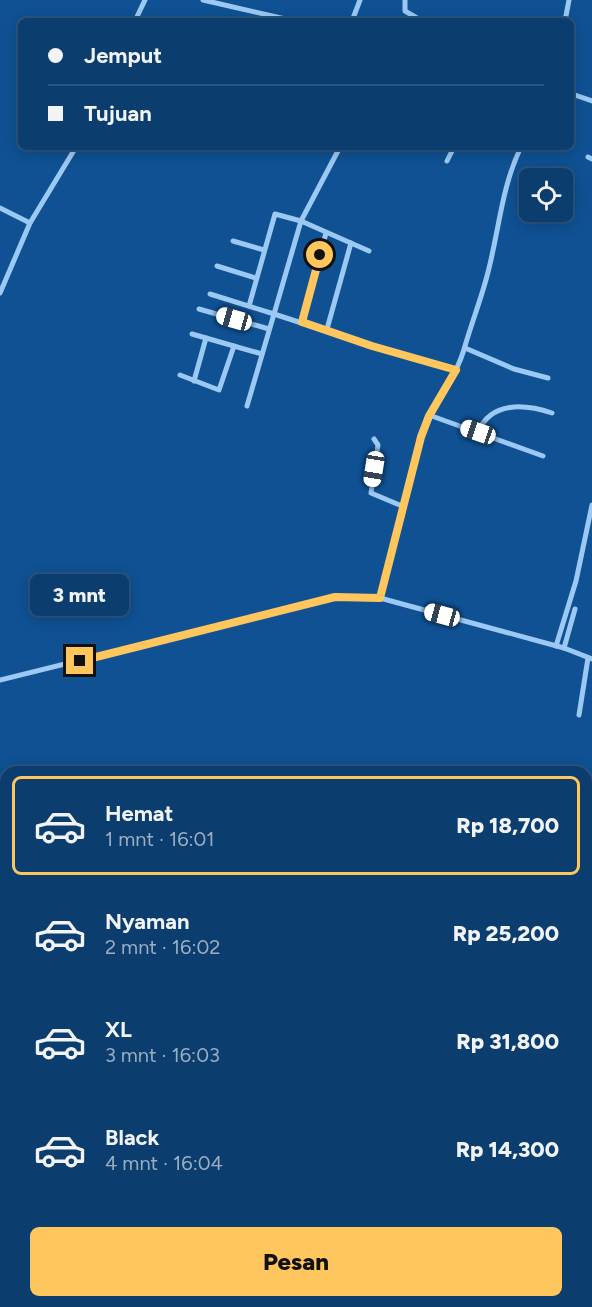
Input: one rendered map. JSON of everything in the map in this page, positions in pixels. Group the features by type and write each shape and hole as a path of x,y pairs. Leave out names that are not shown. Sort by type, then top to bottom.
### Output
{"street":[{"path":"136,18 145,0"},
{"path":"203,0 281,18"},
{"path":"353,18 360,0"},
{"path":"405,0 404,10 417,18"},
{"path":"565,18 569,0"},
{"path":"574,95 592,101"},
{"path":"0,293 30,223 74,150"},
{"path":"247,406 301,221 338,150"},
{"path":"447,161 452,150"},
{"path":"380,598 402,506 429,416 456,370 465,348 487,275 501,202 518,150"},
{"path":"0,208 30,223"},
{"path":"249,306 275,214 301,221 369,251"},
{"path":"302,322 326,233"},
{"path":"233,241 264,250"},
{"path":"327,330 351,243"},
{"path":"217,266 256,278"},
{"path":"210,294 372,346 456,370"},
{"path":"199,309 269,329"},
{"path":"192,334 262,354"},
{"path":"194,381 206,338"},
{"path":"180,375 216,390 220,389 234,346"},
{"path":"465,348 514,369 548,378"},
{"path":"478,432 484,421 504,408 531,407 552,413"},
{"path":"429,416 543,456"},
{"path":"374,439 378,448 371,493 402,506"},
{"path":"556,646 576,581 592,505"},
{"path":"0,680 335,597 380,598 564,648 590,659 579,715"},
{"path":"564,648 575,609"}],"route":[{"path":"80,661 306,603 335,597 380,598 421,437 429,416 456,370 372,346 302,322 320,255"}]}
